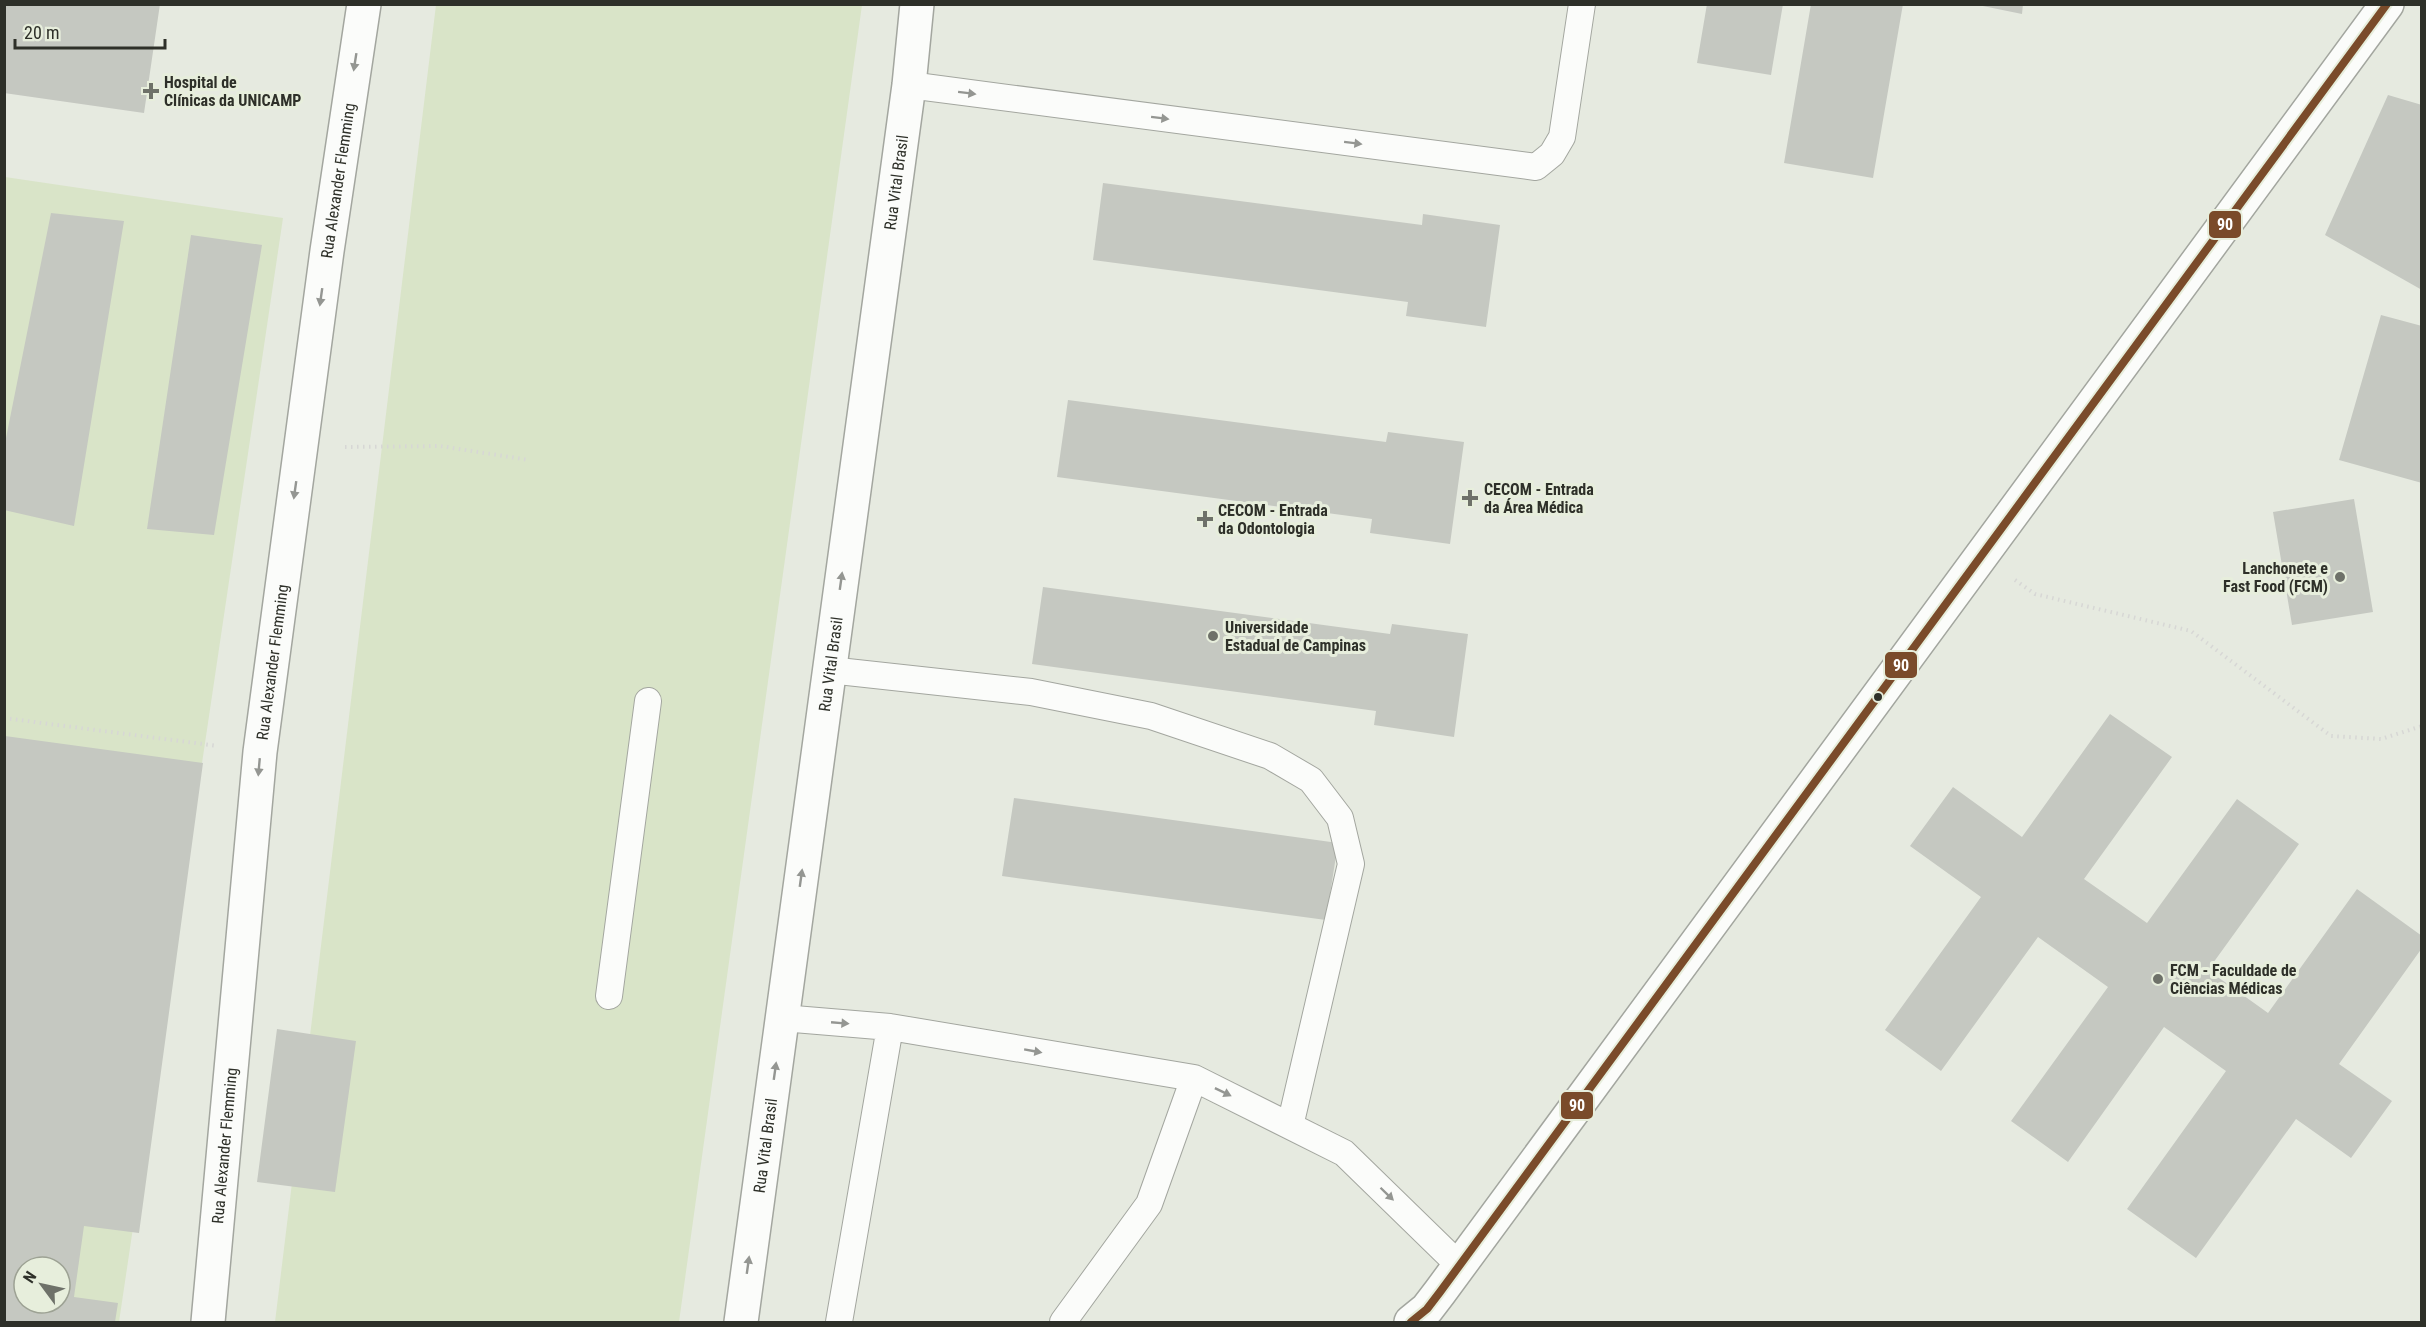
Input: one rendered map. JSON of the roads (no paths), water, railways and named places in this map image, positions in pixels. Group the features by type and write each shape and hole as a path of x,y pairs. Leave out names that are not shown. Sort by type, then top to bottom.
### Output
{"street":[{"name":"Rua Alexander Flemming","path":"208,1323 260,752 327,251 364,4"},
{"name":"Rua Vital Brasil","path":"741,1323 909,85 917,4"},
{"path":"1410,1323 1427,1309 1460,1265 2387,4"}],"lane":[{"path":"909,85 1536,167 1552,154 1562,137 1582,4"},
{"path":"829,670 1030,692 1151,716 1270,756 1311,780 1340,818 1351,864 1290,1126"},
{"path":"609,996 648,701"},
{"path":"782,1018 890,1027 1194,1078 1344,1153 1460,1265"},
{"path":"839,1323 890,1027"},
{"path":"1063,1323 1149,1204 1194,1078"}],"place":[{"name":"Hospital de Clínicas da UNICAMP","path":"151,91"},
{"name":"CECOM - Entrada da Área Médica","path":"1470,498"},
{"name":"CECOM - Entrada da Odontologia","path":"1205,519"},
{"name":"Lanchonete e Fast Food (FCM)","path":"2340,577"},
{"name":"Universidade Estadual de Campinas","path":"1213,636"},
{"name":"FCM - Faculdade de Ciências Médicas","path":"2158,979"}]}
